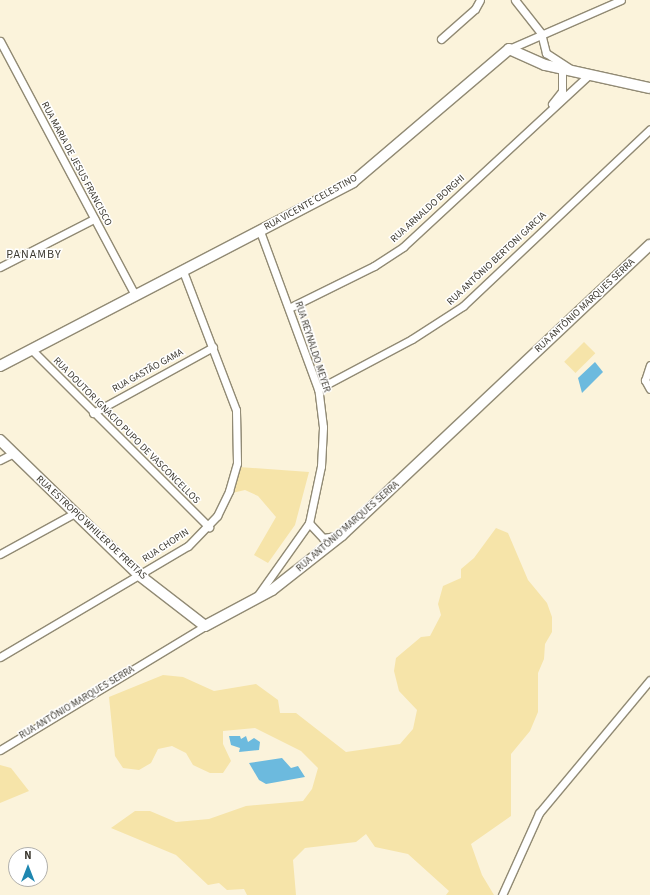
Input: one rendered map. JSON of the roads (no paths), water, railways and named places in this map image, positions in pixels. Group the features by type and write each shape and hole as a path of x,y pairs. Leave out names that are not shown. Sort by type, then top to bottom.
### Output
{"street":[{"path":"441,39 475,9 480,0"},
{"path":"515,0 541,33 546,53 566,68"},
{"path":"606,7 609,0"},
{"name":"RUA VICENTE CELESTINO","path":"0,366 353,182 509,49 541,33 621,0"},
{"name":"RUA MARIA DE JESUS FRANCISCO","path":"0,41 135,295"},
{"path":"509,49 589,75 650,88"},
{"name":"RUA ARNALDO BORGHI","path":"544,116 562,91 566,68"},
{"name":"RUA ARNALDO BORGHI","path":"289,308 374,266 403,247 589,75"},
{"name":"RUA ANTÔNIO BERTONI GARCIA","path":"318,389 412,339 463,306 650,129"},
{"path":"0,267 94,219"},
{"name":"RUA REYNALDO MEYER","path":"254,600 278,572 309,523 322,450 318,389 260,231"},
{"name":"RUA ANTÔNIO MARQUES SERRA","path":"0,750 205,626 254,600 290,578 342,535 650,245"},
{"name":"RUA CHOPIN","path":"0,657 188,546 209,527 229,491 238,440 236,410 183,271"},
{"name":"RUA GASTÃO GAMA","path":"93,413 213,347"},
{"name":"RUA DOUTOR IGNACIO PUPO DE VASCONCELLOS","path":"31,350 209,527"},
{"path":"650,365 645,380 650,389"},
{"name":"RUA ESTROPIO WHILER DE FREITAS","path":"0,440 12,454 139,575 205,626"},
{"path":"0,460 12,454"},
{"path":"0,554 75,513"},
{"path":"309,523 323,538 342,535"},
{"path":"502,895 539,813 650,680"}],"water":[{"path":"595,362 603,372 582,393 578,378"},
{"path":"229,736 240,736 241,739 246,736 248,742 254,738 260,742 259,750 239,752 240,748 231,745"},
{"path":"282,758 291,768 298,766 305,777 266,784 259,780 249,763"}],"district":[{"name":"PANAMBY","path":"34,255"}]}
